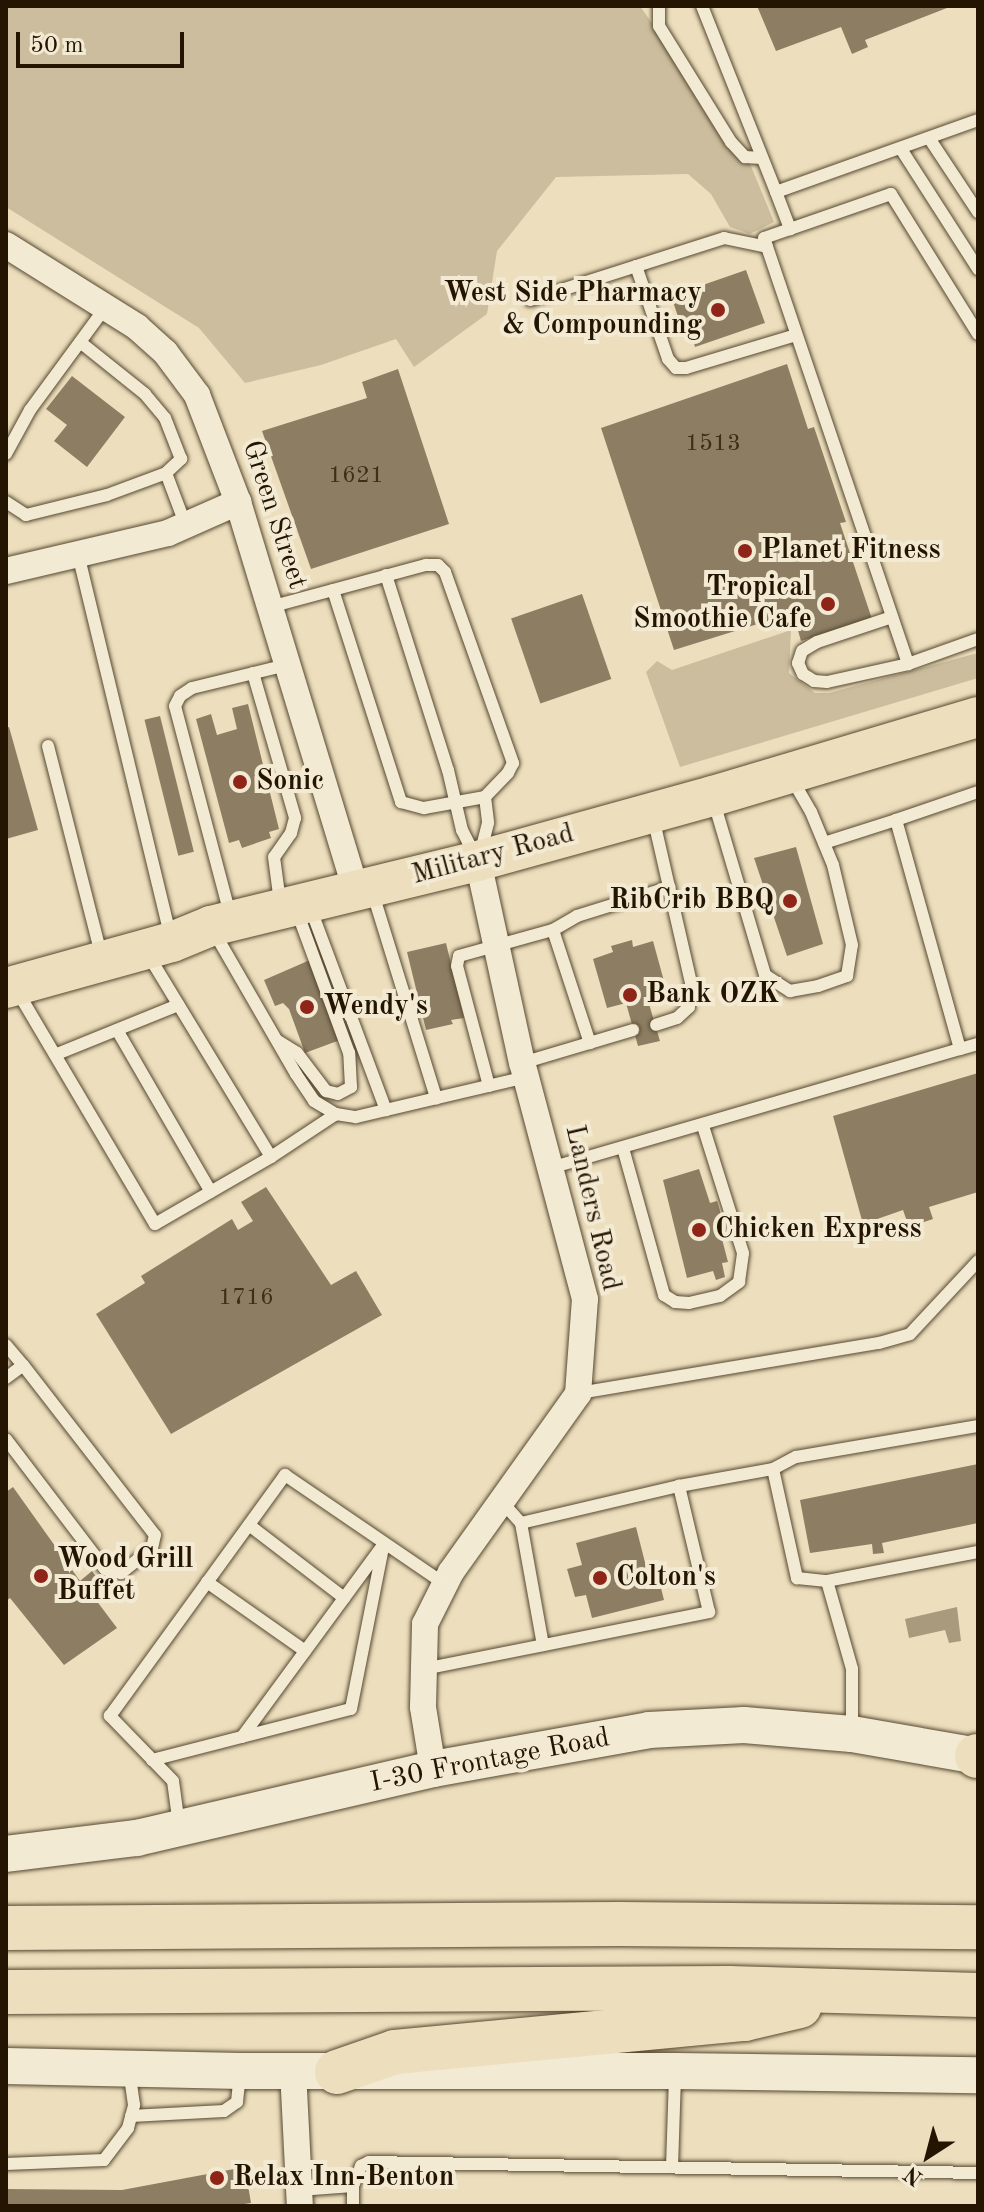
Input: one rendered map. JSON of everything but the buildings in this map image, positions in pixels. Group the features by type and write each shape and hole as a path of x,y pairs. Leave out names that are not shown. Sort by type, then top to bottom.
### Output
{"highway":[{"path":"6,1928 603,1924 978,1927"},
{"path":"6,1992 729,1988 978,1995"},
{"path":"337,2072 395,2052 744,2019 858,1993"}],"main road":[{"name":"Military Road","path":"10,987 159,946 221,923 478,861 790,775 978,717"},
{"name":"I-30 Frontage Road","path":"6,1854 137,1838 433,1769 649,1730 744,1725 852,1734 978,1756"},
{"path":"6,2066 337,2072 675,2071 978,2075"}],"street":[{"name":"Green Street","path":"6,245 107,305 165,352 197,395 238,502 287,665 363,889"},
{"path":"6,571 168,533 238,502"},
{"name":"Landers Road","path":"478,861 525,1070 585,1299 578,1394"},
{"path":"433,1769 423,1707 425,1624 445,1584 578,1394"},
{"path":"293,2070 299,2198"}],"lane":[{"path":"659,6 659,26 731,142 745,157 762,158"},
{"path":"702,6 790,229"},
{"path":"776,192 978,120"},
{"path":"929,138 978,212"},
{"path":"901,149 978,269"},
{"path":"530,300 724,238 765,242 790,229 891,194 978,334"},
{"path":"765,242 908,664"},
{"path":"636,266 668,359 676,368 686,368 796,335"},
{"path":"6,454 30,410 107,305"},
{"path":"6,502 26,515 107,495 166,473 181,459 165,418 145,394 80,342"},
{"path":"166,473 186,526"},
{"path":"78,554 159,946 178,1005 271,1157"},
{"path":"270,607 386,575 426,565 438,565 445,572 513,763 508,773 485,797 424,808 401,802 333,590"},
{"path":"386,575 462,830 478,861"},
{"path":"892,617 817,642 802,651 798,663 803,674 814,681 827,682 908,664 978,639"},
{"path":"287,665 192,688 180,696 175,706 221,923 275,1040 314,1101 336,1114 356,1117 489,1086 590,1043 633,1030"},
{"path":"253,673 295,818 291,833 274,857 386,1110"},
{"path":"48,746 103,961"},
{"path":"713,796 765,975 790,991 847,976 852,945 833,865 790,775"},
{"path":"824,843 978,792"},
{"path":"478,861 488,823 485,797"},
{"path":"652,812 691,983 689,1007 677,1018 656,1025"},
{"path":"896,820 960,1049"},
{"path":"489,1086 457,966 459,956 553,930 577,916 670,887"},
{"path":"363,889 436,1098"},
{"path":"275,1040 297,1053 326,1091 338,1094 351,1087 349,1053 295,906"},
{"path":"553,930 590,1043"},
{"path":"10,987 57,1054 155,1224 271,1157 336,1114"},
{"path":"57,1054 178,1005"},
{"path":"117,1030 211,1192"},
{"path":"550,1168 978,1044"},
{"path":"623,1148 664,1295 675,1302 689,1303 720,1296 739,1282 743,1253 703,1126"},
{"path":"578,1394 879,1343 910,1334 978,1261"},
{"path":"6,1345 155,1535 152,1548 121,1573 105,1569 8,1445"},
{"path":"6,1378 23,1365"},
{"path":"521,1523 679,1486 773,1469 796,1457 978,1426"},
{"path":"773,1469 797,1578 827,1581 978,1552"},
{"path":"180,1828 173,1781 110,1716 285,1475 445,1584"},
{"path":"424,1669 709,1612 679,1486"},
{"path":"502,1502 521,1523 543,1645"},
{"path":"249,1525 344,1598"},
{"path":"242,1737 384,1543"},
{"path":"152,1760 351,1709 384,1543"},
{"path":"827,1581 852,1669 852,1734"},
{"path":"207,1582 305,1651"},
{"path":"6,2164 104,2160 128,2128 134,2105 128,2069"},
{"path":"131,2116 224,2111 237,2102 241,2071"},
{"path":"672,2167 675,2071"},
{"path":"353,2206 353,2186 361,2166 369,2162 978,2173"},
{"path":"299,2198 353,2186"}],"shaded area":[{"path":"6,6 640,6 751,166 774,222 750,234 730,227 711,194 688,174 556,177 497,251 487,314 414,367 396,339 321,365 245,383 199,328 6,207"},
{"path":"791,630 789,673 815,693 829,693 978,653 978,678 680,767 646,672 657,661 672,670"},
{"path":"957,1607 961,1641 949,1643 945,1630 909,1638 905,1619"}],"place":[{"name":"West Side Pharmacy & Compounding","path":"718,310"},
{"name":"Planet Fitness","path":"745,551"},
{"name":"Tropical Smoothie Cafe","path":"828,604"},
{"name":"Sonic","path":"240,782"},
{"name":"RibCrib BBQ","path":"790,901"},
{"name":"Bank OZK","path":"630,995"},
{"name":"Wendy's","path":"307,1007"},
{"name":"Chicken Express","path":"699,1230"},
{"name":"Wood Grill Buffet","path":"41,1576"},
{"name":"Colton's","path":"600,1578"},
{"name":"Relax Inn-Benton","path":"217,2178"}]}
